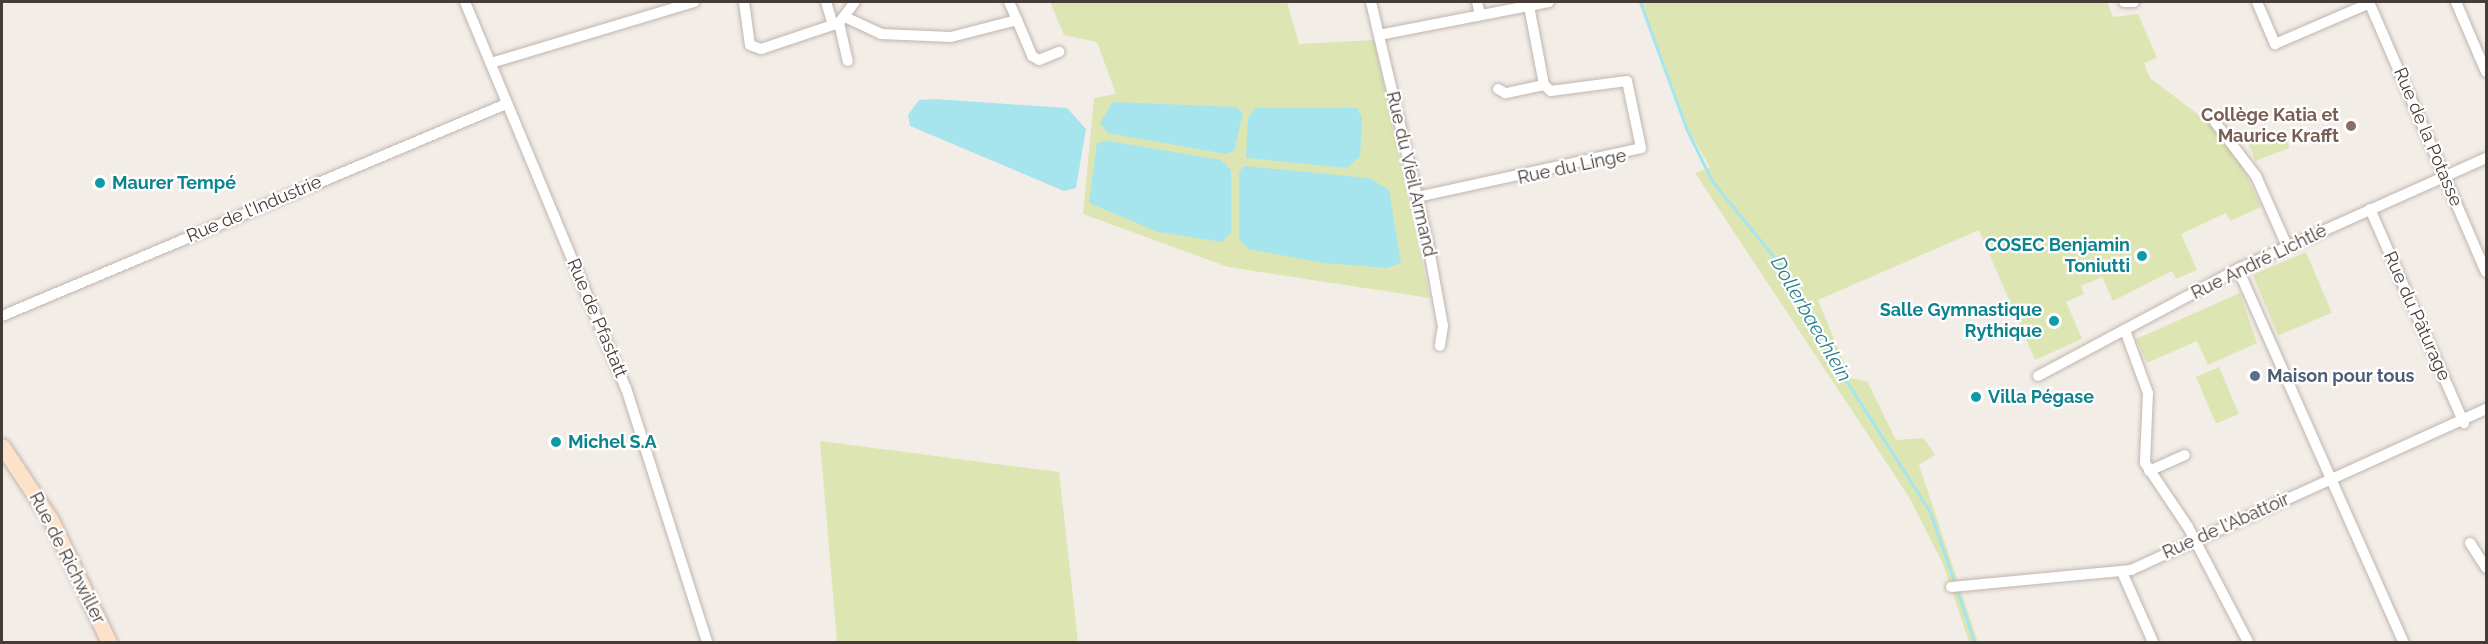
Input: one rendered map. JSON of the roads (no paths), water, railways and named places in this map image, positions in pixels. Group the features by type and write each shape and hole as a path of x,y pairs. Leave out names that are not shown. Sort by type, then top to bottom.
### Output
{"main road":[{"name":"Rue de Richwiller","path":"2,446 51,520 109,642"}],"street":[{"name":"Rue de Pfastatt","path":"465,2 626,388 707,642"},
{"path":"491,63 694,2"},
{"path":"744,2 750,45 761,50 839,22 908,37 951,36 1017,20"},
{"path":"826,2 839,22 848,61"},
{"path":"839,22 855,2"},
{"path":"1009,2 1032,56 1039,60 1059,52"},
{"name":"Rue du Vieil Armand","path":"1371,2 1417,197 1443,326 1440,346"},
{"path":"1477,2 1480,15"},
{"path":"1379,35 1549,2"},
{"path":"2257,2 2275,44 2369,2"},
{"name":"Rue de la Potasse","path":"2369,2 2487,272"},
{"path":"2456,2 2487,72"},
{"path":"1529,6 1544,85"},
{"name":"Rue du Linge","path":"1417,197 1641,148 1627,81 1551,91 1544,85 1498,89"},
{"name":"Rue de l'Industrie","path":"2,316 506,104"},
{"path":"2215,122 2256,176 2287,246"},
{"name":"Rue André Lichtlé","path":"2038,376 2126,333 2238,269 2487,158"},
{"name":"Rue du Pâturage","path":"2370,210 2464,423"},
{"path":"2238,269 2403,642"},
{"path":"2126,333 2148,393 2142,450 2149,471 2194,538 2248,642"},
{"name":"Rue de l'Abattoir","path":"1951,587 2122,572 2194,538 2464,423 2487,409"},
{"path":"2149,471 2185,455"},
{"path":"2470,543 2487,568"},
{"path":"2122,572 2153,642"}],"water":[{"path":"935,99 1067,108 1086,129 1076,188 1064,191 910,126 908,115 919,100"},
{"path":"1113,102 1236,107 1243,114 1234,151 1226,154 1108,133 1100,123"},
{"path":"1255,108 1357,108 1362,117 1360,156 1347,168 1246,158 1248,118"},
{"path":"1109,141 1221,160 1231,170 1231,232 1222,242 1158,232 1089,203 1097,143"},
{"path":"1244,166 1369,178 1389,190 1401,263 1387,268 1324,263 1248,249 1239,239 1239,172"}],"waterway":[{"name":"Dollerbaechlein","path":"1640,2 1686,128 1712,181 1787,273 1813,329 1930,512 1955,584"},
{"name":"Dollerbaechlein","path":"1957,590 1974,642"}],"place":[{"name":"Collège Katia et Maurice Krafft","path":"2351,126"},
{"name":"Maurer Tempé","path":"100,183"},
{"name":"COSEC Benjamin Toniutti","path":"2142,256"},
{"name":"Salle Gymnastique Rythique","path":"2054,321"},
{"name":"Maison pour tous","path":"2255,376"},
{"name":"Villa Pégase","path":"1976,397"},
{"name":"Michel S.A","path":"556,442"}]}
